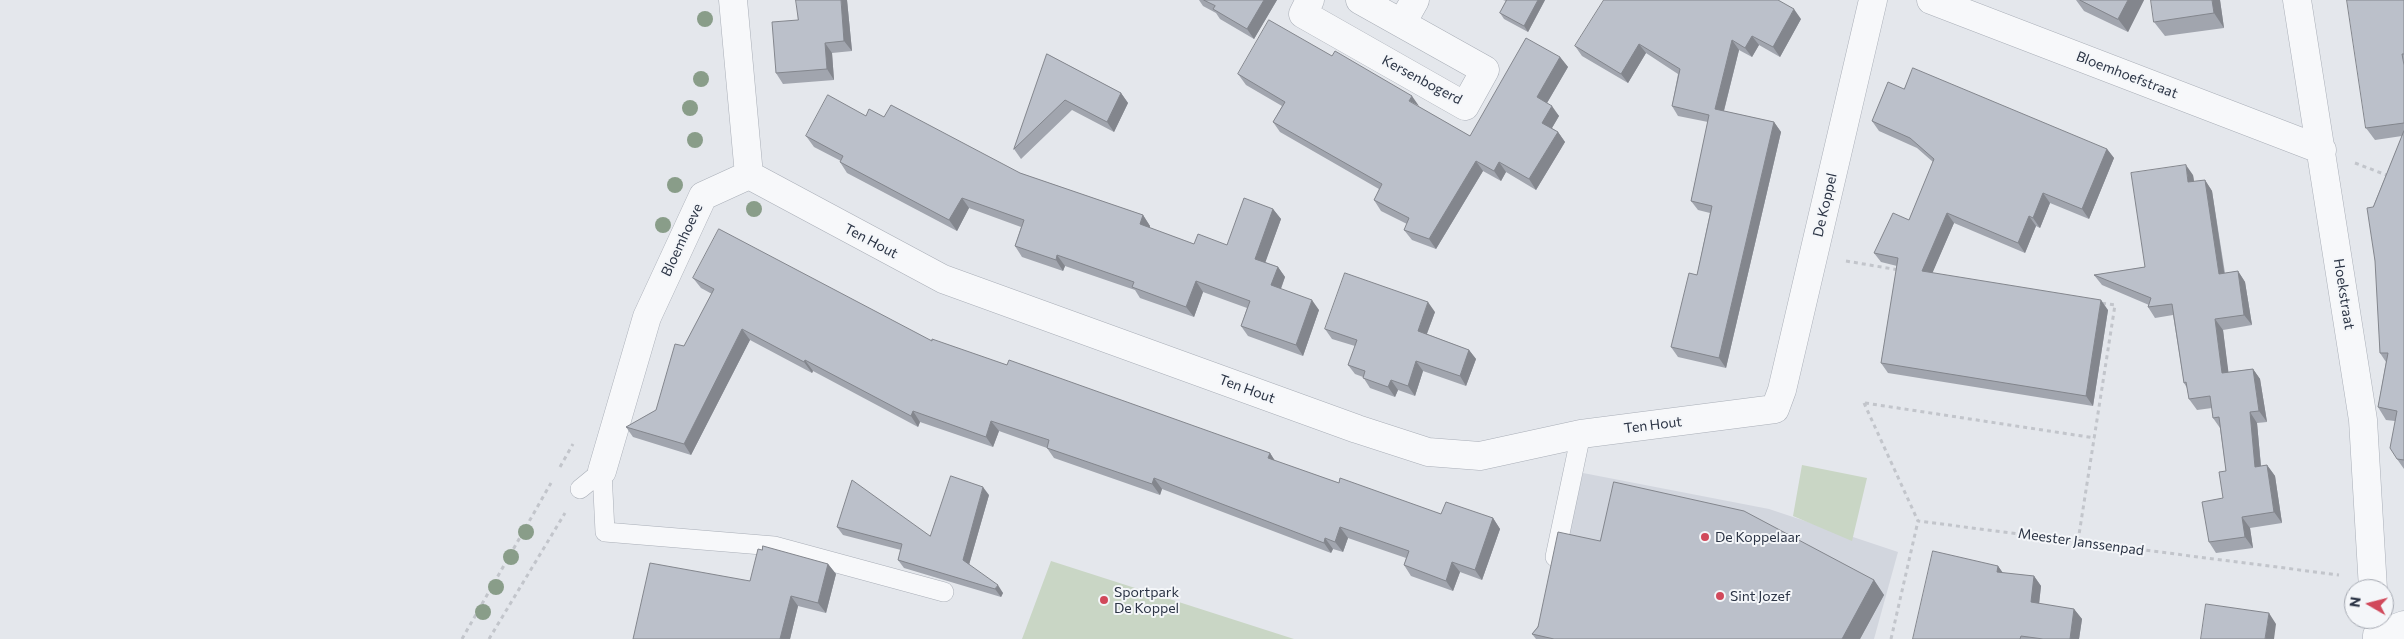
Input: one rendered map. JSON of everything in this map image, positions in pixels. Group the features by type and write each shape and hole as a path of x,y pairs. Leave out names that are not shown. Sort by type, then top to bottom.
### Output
{"street":[{"path":"733,0 749,175"},
{"name":"Kersenbogerd","path":"1310,0 1303,14 1465,106 1485,70 1360,0"},
{"path":"1402,23 1415,0"},
{"name":"De Koppel","path":"1775,409 1782,390 1873,0"},
{"name":"Bloemhoefstraat","path":"1931,0 2322,150"},
{"name":"Hoekstraat","path":"2297,0 2363,420 2372,579"},
{"name":"Ten Hout","path":"749,175 943,279 1357,429 1428,452 1480,456 1581,434 1775,409"},
{"name":"Bloemhoeve","path":"602,471 647,317 703,196 749,175"},
{"path":"2377,631 2404,625"}],"lane":[{"path":"1552,571 1581,434"},
{"path":"580,489 602,471"},
{"path":"602,471 605,532 774,546 944,592"}],"path":[{"path":"2322,150 2395,178"},
{"path":"1814,256 1901,270"},
{"path":"2078,541 2115,305 2096,302"},
{"path":"1890,639 1918,521 1864,403 2095,438"},
{"path":"558,470 578,436"},
{"path":"462,639 554,478"},
{"path":"489,639 580,489"},
{"name":"Meester Janssenpad","path":"1918,521 2078,541 2344,580"}],"shaded area":[{"name":"Sint Jozef","path":"1583,473 1769,509 1898,552 1874,639 1543,639"}],"green space":[{"path":"1802,465 1867,478 1852,541 1793,516"},
{"name":"Sportpark De Koppel","path":"1051,561 1294,639 1022,639"}],"building":[{"path":"796,0 841,0 844,41 825,43 827,69 776,73 772,22 798,20"},
{"path":"1204,0 1264,0 1247,29 1213,9 1215,6"},
{"path":"1507,0 1538,0 1524,26 1500,13"},
{"path":"1604,0 1778,0 1794,9 1773,47 1752,36 1745,48 1732,40 1715,109 1774,122 1719,358 1671,347 1689,273 1697,275 1712,206 1691,201 1709,115 1672,106 1680,69 1639,44 1621,74 1575,46"},
{"path":"2080,0 2128,0 2118,19"},
{"path":"2151,0 2212,0 2214,13 2154,22"},
{"path":"2347,0 2404,0 2404,54 2402,54 2404,65 2404,123 2366,128"},
{"path":"1269,20 1332,56 1335,51 1412,96 1409,101 1470,136 1526,38 1560,57 1537,97 1552,106 1542,123 1558,132 1529,179 1499,162 1494,171 1476,161 1429,239 1404,230 1409,218 1374,200 1382,184 1273,122 1285,102 1238,74"},
{"path":"1047,54 1121,93 1107,122 1065,100 1014,149"},
{"path":"1913,68 2107,149 2082,209 2043,193 2033,218 2029,216 2018,243 1947,213 1922,271 2101,300 2086,396 1881,363 1898,258 1874,253 1893,213 1909,220 1934,159 1910,138 1872,121 1888,82 1904,89"},
{"path":"828,95 866,116 869,109 884,117 891,105 1020,173 1143,215 1140,224 1194,244 1198,234 1227,245 1244,198 1273,209 1255,259 1278,267 1271,285 1312,300 1296,345 1241,326 1250,301 1196,281 1186,307 1132,287 1134,282 1057,255 1056,260 1015,246 1024,220 962,198 949,220 840,162 843,156 806,136"},
{"path":"2404,131 2404,460 2397,459 2390,448 2397,411 2378,407 2388,353 2380,353 2375,261 2367,208 2373,207"},
{"path":"2186,165 2188,182 2205,180 2219,274 2238,271 2244,315 2215,319 2222,373 2253,369 2259,411 2250,412 2255,467 2267,465 2274,512 2242,517 2245,537 2209,542 2202,502 2223,498 2219,472 2226,471 2219,417 2213,418 2210,396 2189,399 2186,382 2184,383 2172,304 2148,307 2151,298 2094,275 2145,267 2131,173"},
{"path":"719,229 932,341 932,339 1007,365 1009,360 1270,453 1268,458 1339,483 1340,478 1441,514 1446,502 1493,518 1475,570 1452,562 1446,581 1404,565 1409,551 1340,527 1335,542 1325,538 1324,543 1154,478 1152,484 1047,448 1049,440 991,421 986,437 913,411 911,416 742,329 684,444 626,427 656,410 675,344 684,346 714,289 693,278"},
{"path":"1345,273 1428,302 1418,331 1469,350 1460,376 1416,361 1408,386 1391,380 1388,387 1363,378 1365,371 1348,365 1357,340 1325,329"},
{"path":"951,476 983,487 963,560 998,585 995,589 898,560 902,544 837,527 852,480 930,536"},
{"name":"Sint Jozef","path":"1614,482 1744,511 1874,580 1842,639 1554,639 1532,634 1538,627 1558,532 1600,541"},
{"path":"763,546 828,564 818,603 791,596 780,639 633,639 650,563 750,581 758,549 762,550"},
{"path":"1933,551 1998,566 1997,572 2034,576 2031,602 2074,609 2070,639 2043,639 2021,636 2020,639 1913,639"},
{"path":"2206,604 2269,613 2265,639 2201,639"}],"place":[{"name":"De Koppelaar","path":"1705,537"},
{"name":"Sint Jozef","path":"1720,596"},
{"name":"Sportpark De Koppel","path":"1104,600"}]}
